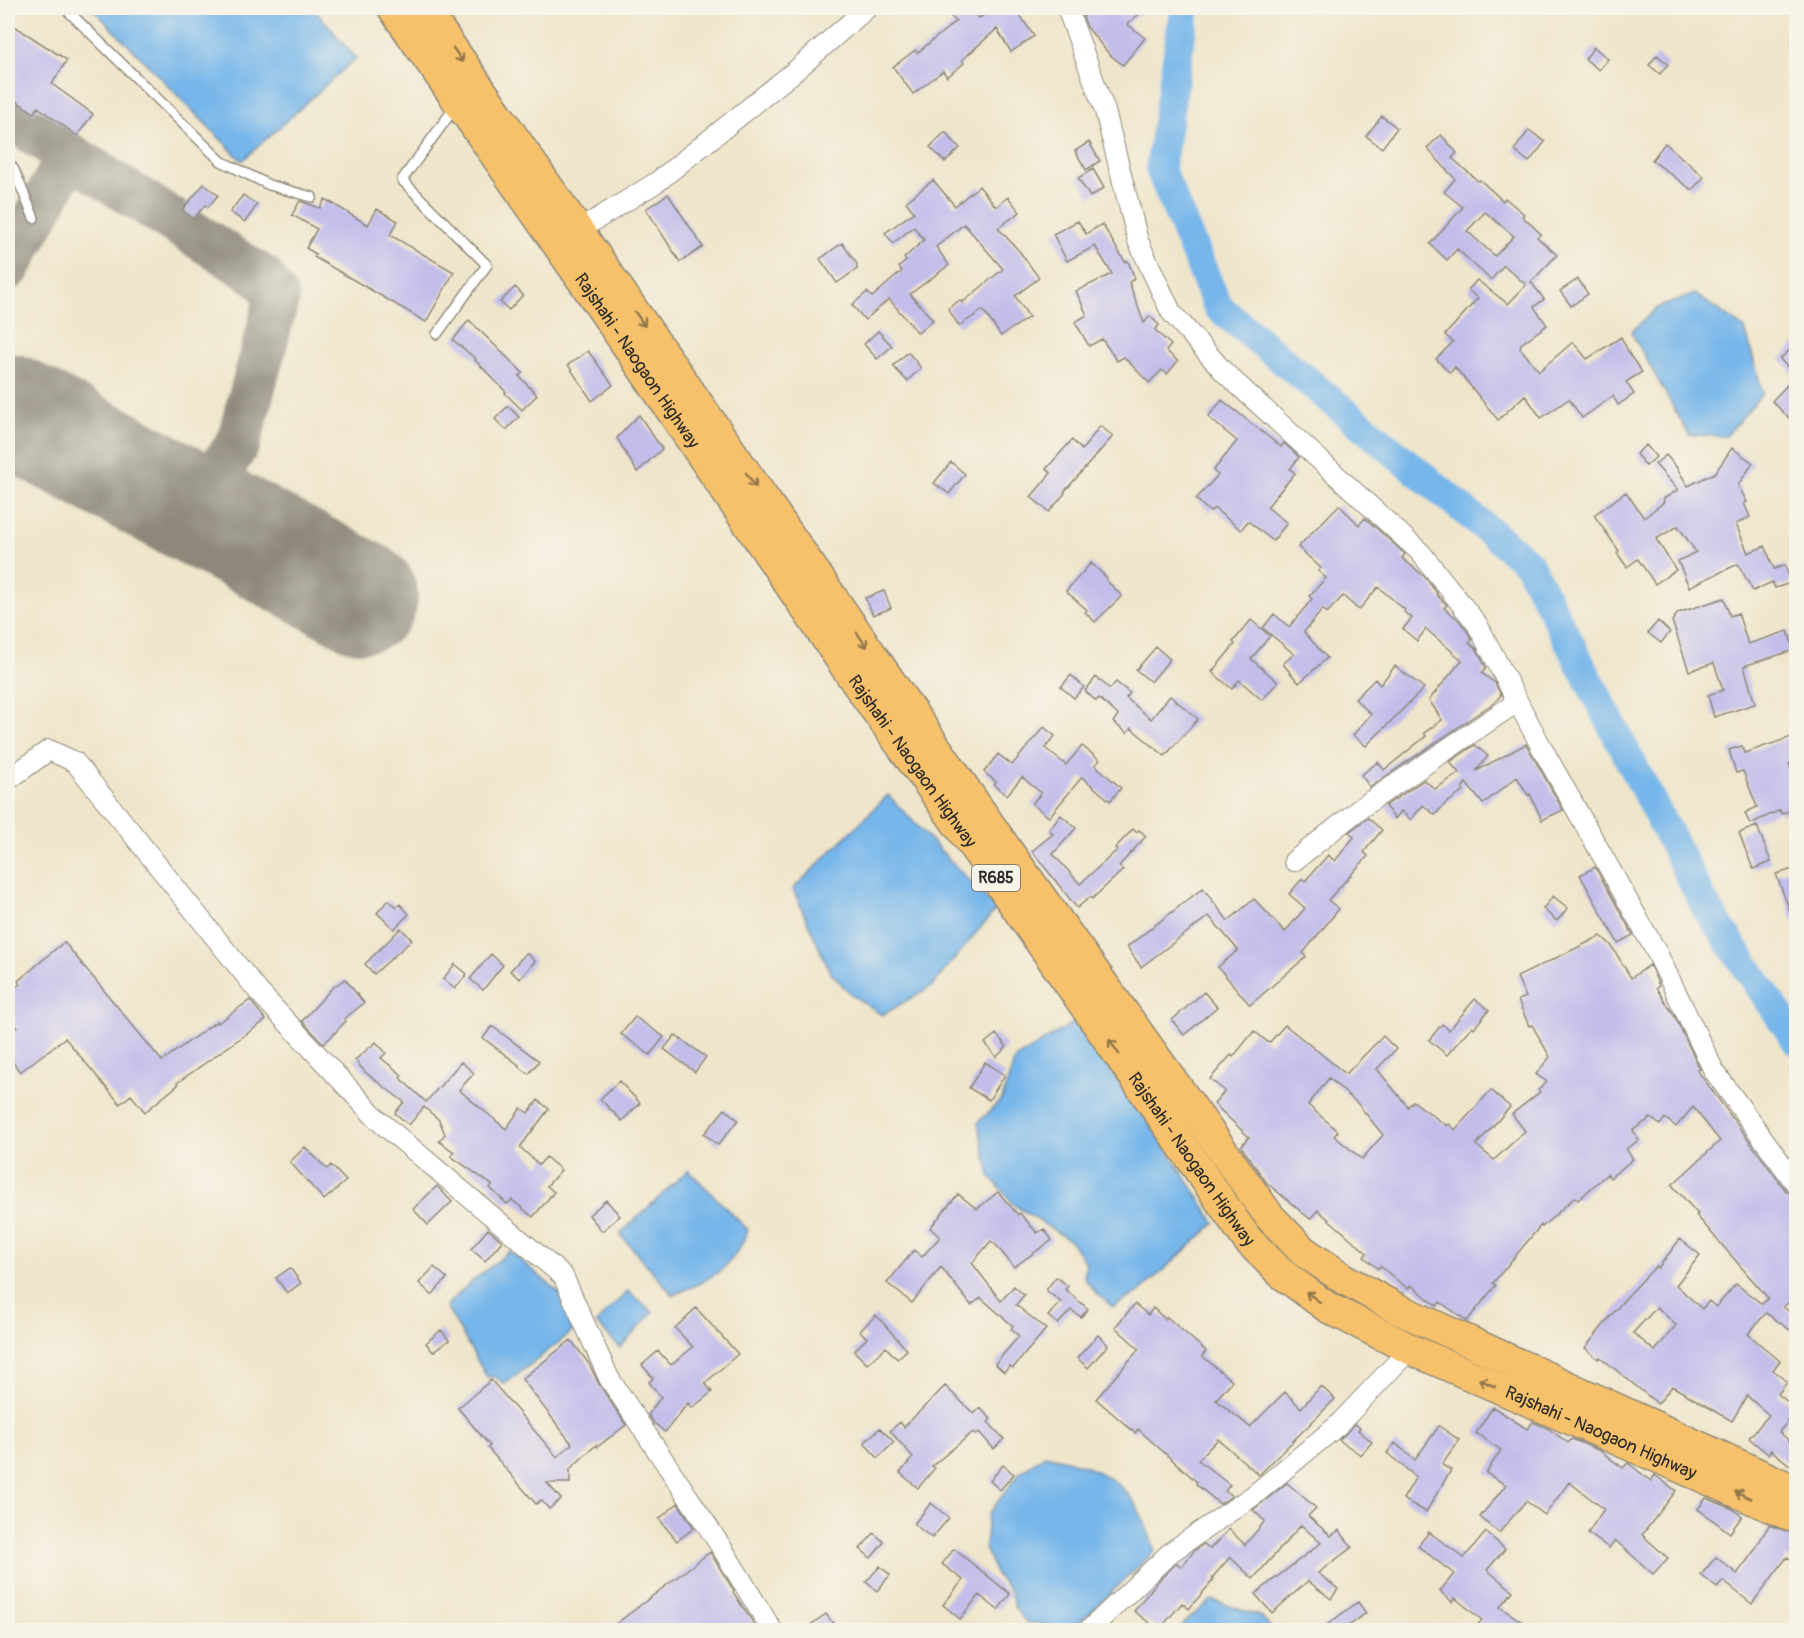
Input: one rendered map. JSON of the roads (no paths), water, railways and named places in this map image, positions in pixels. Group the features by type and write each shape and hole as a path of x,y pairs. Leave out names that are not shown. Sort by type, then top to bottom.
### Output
{"main road":[{"name":"Rajshahi - Naogaon Highway","path":"393,8 472,97 579,230 601,284 860,688 1248,1239 1281,1272 1327,1307 1410,1349 1797,1491"},
{"name":"Rajshahi - Naogaon Highway","path":"424,8 472,97 601,284 1270,1217 1303,1251 1344,1279 1797,1518"}],"street":[{"path":"579,230 657,182 795,71 867,8"},
{"path":"1067,8 1105,111 1138,241 1171,312 1224,372 1421,553 1477,624 1517,702 1657,953 1713,1071 1797,1184"},
{"path":"1294,861 1362,807 1517,702"},
{"path":"8,780 50,750 75,762 258,991 378,1120 563,1276 609,1378 720,1545 772,1630"},
{"path":"1089,1630 1171,1552 1254,1495 1337,1426 1410,1349"}],"lane":[{"path":"65,8 220,160 269,184 312,197"},
{"path":"437,334 487,266 402,180 450,114 472,97"},
{"path":"8,161 34,218"}],"water":[{"path":"92,8 313,8 356,58 242,161"},
{"path":"1695,294 1745,329 1763,393 1726,436 1689,435 1631,332 1657,308"},
{"path":"888,795 996,909 932,986 882,1015 852,995 830,972 793,889"},
{"path":"1074,1022 1160,1138 1215,1223 1138,1293 1113,1307 1097,1294 1084,1278 1086,1263 1071,1241 1014,1205 990,1176 978,1123 1002,1099 1015,1059"},
{"path":"688,1170 748,1230 735,1255 718,1272 673,1295 620,1234"},
{"path":"510,1251 564,1297 572,1332 505,1384 495,1377 487,1377 446,1306 471,1282"},
{"path":"628,1291 653,1312 620,1348 596,1323"},
{"path":"1045,1455 1085,1466 1120,1486 1137,1507 1155,1551 1071,1630 1051,1630 1040,1624 1026,1622 1014,1607 1011,1592 996,1575 985,1548 988,1515 1020,1472"},
{"path":"1212,1600 1262,1617 1273,1630 1178,1630"}],"waterway":[{"path":"1185,8 1160,169 1218,307 1528,563 1706,907 1796,1040"}]}
